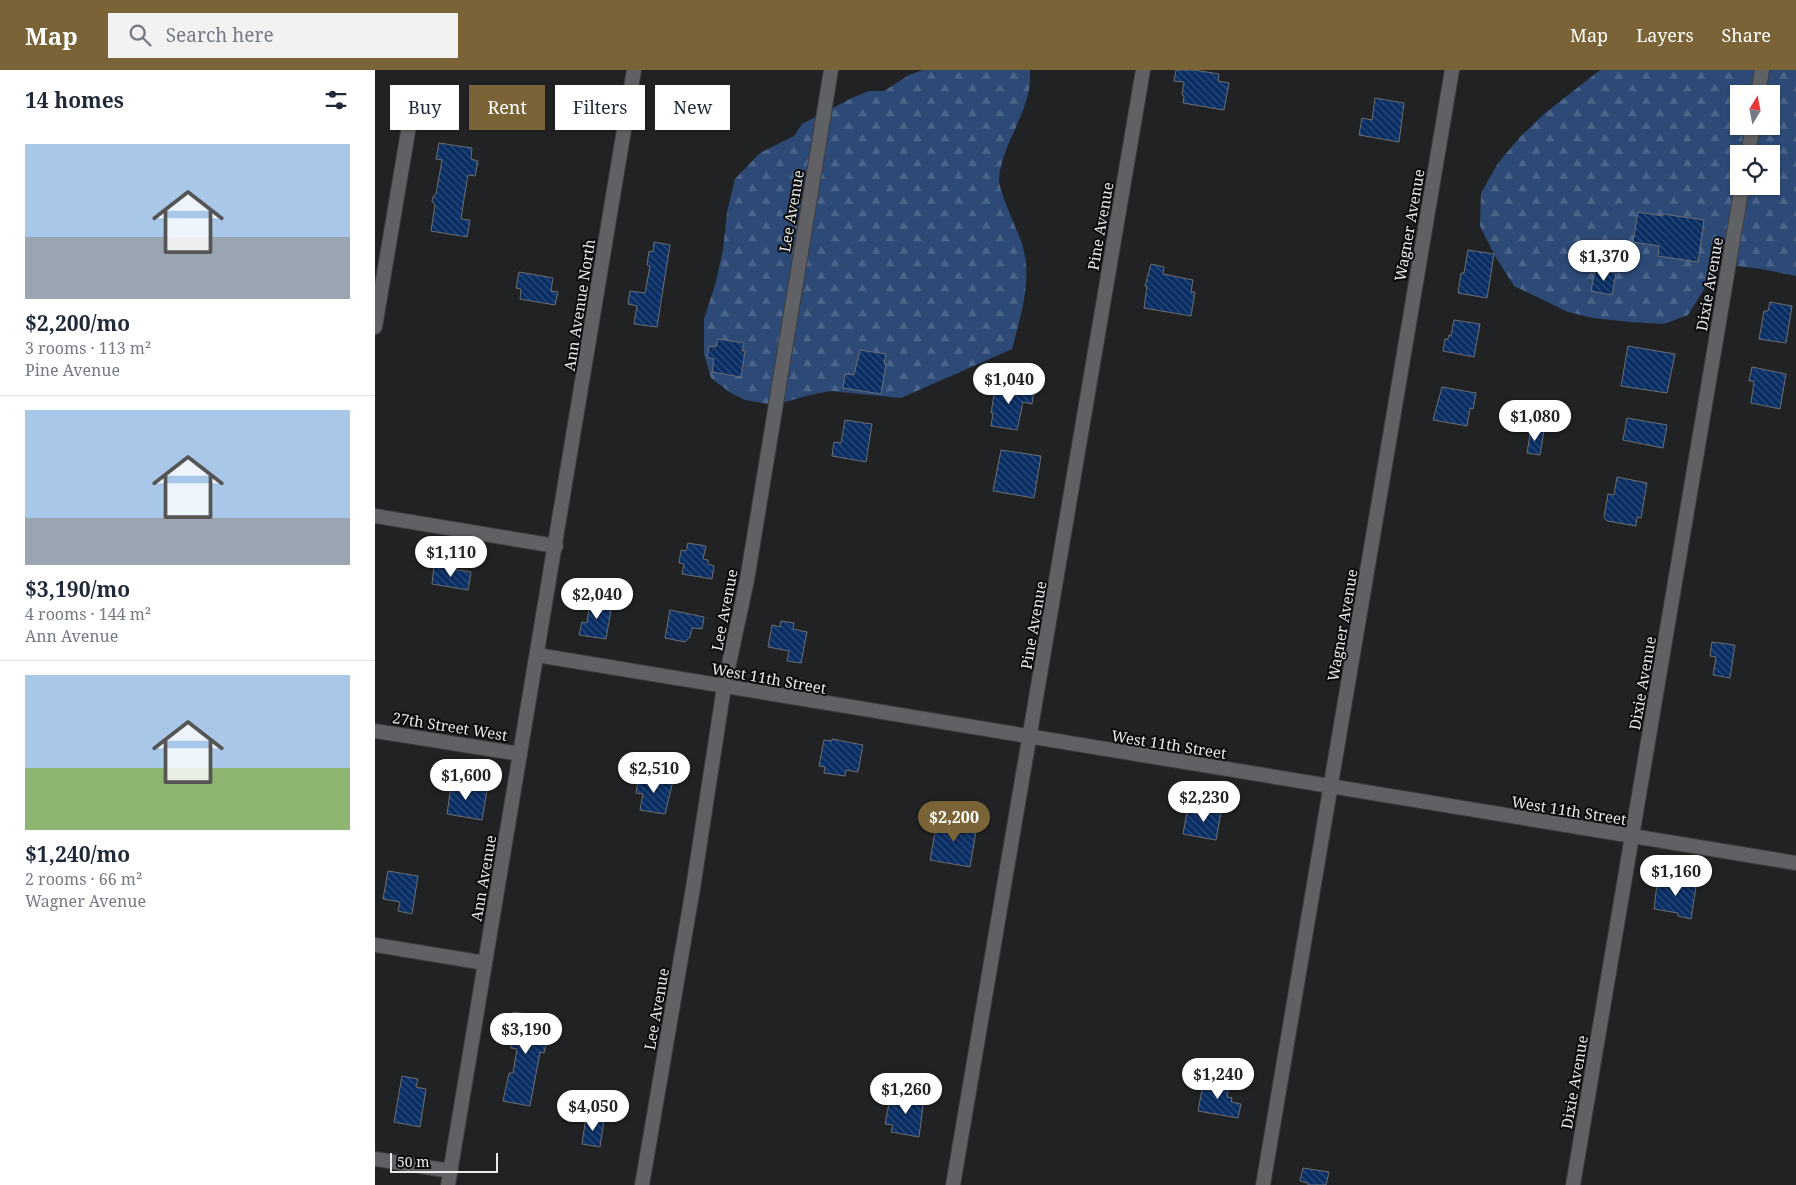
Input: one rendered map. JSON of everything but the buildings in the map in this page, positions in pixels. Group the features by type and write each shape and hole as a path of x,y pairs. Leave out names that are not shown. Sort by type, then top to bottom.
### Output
{"street":[{"name":"Ann Avenue North","path":"555,546 634,70"},
{"name":"Lee Avenue","path":"642,1185 693,888 724,687 747,580 831,70"},
{"name":"Pine Avenue","path":"953,1185 1143,70"},
{"name":"Wagner Avenue","path":"1263,1185 1452,70"},
{"path":"1760,85 1762,70"},
{"path":"375,327 408,130"},
{"name":"Dixie Avenue","path":"1573,1185 1740,195"},
{"path":"375,516 555,546"},
{"name":"Ann Avenue","path":"450,1178 555,546"},
{"name":"West 11th Street","path":"537,655 1796,864"},
{"name":"27th Street West","path":"375,730 520,754"},
{"path":"375,945 485,963"},
{"path":"375,1159 450,1178"}],"green space":[{"path":"923,70 1030,70 1030,85 1027,99 1001,165 999,179 1005,201 1022,244 1026,270 1025,297 1012,349 901,398 831,391 774,405 745,400 731,393 711,378 704,354 704,319 715,285 723,250 727,212 735,179 760,153 794,136 802,124 852,98 869,91 884,91 909,75"},
{"path":"1600,70 1796,70 1796,276 1728,265 1712,276 1688,315 1664,324 1593,318 1568,312 1514,286 1495,256 1480,226 1481,193 1498,163 1520,137 1544,114"}]}
